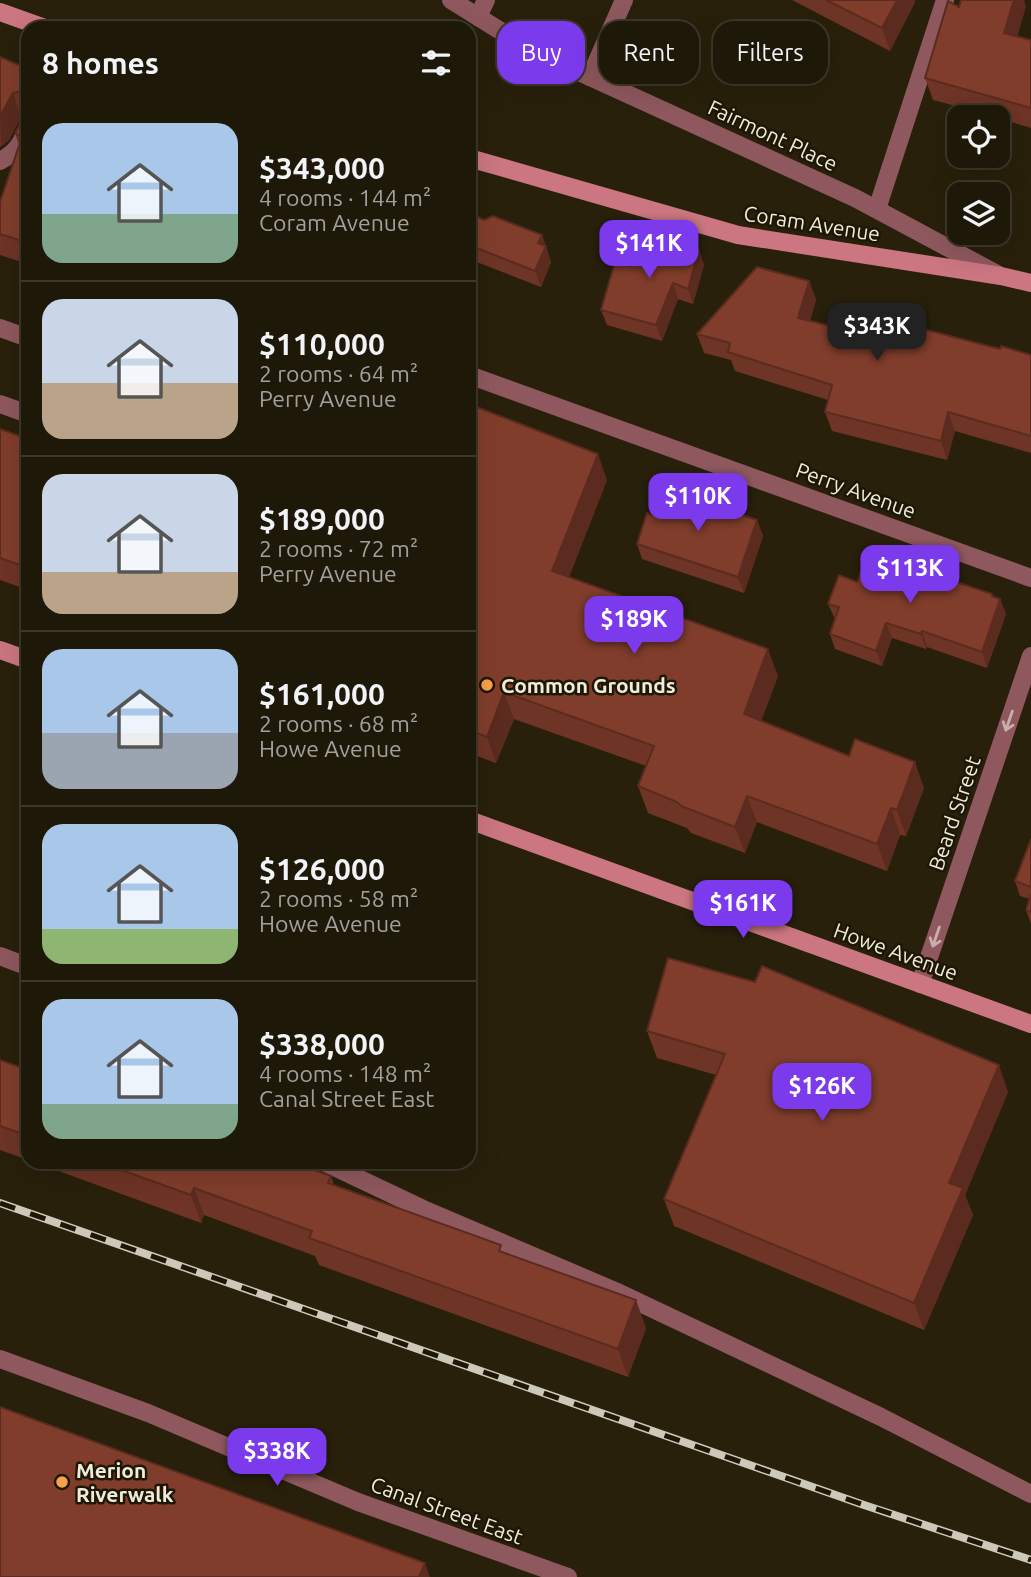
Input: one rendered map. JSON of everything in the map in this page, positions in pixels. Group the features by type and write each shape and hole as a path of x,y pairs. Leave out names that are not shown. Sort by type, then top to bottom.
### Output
{"main road":[{"path":"0,12 25,21"},
{"name":"Coram Avenue","path":"476,160 738,235 1031,283"},
{"path":"0,650 21,658"},
{"name":"Howe Avenue","path":"476,823 1031,1024"}],"street":[{"name":"Fairmont Place","path":"451,0 531,51 877,209 1000,276"},
{"path":"478,17 486,0"},
{"path":"590,77 624,0"},
{"path":"877,209 944,0"},
{"path":"0,161 10,156 21,142"},
{"path":"0,328 21,336"},
{"name":"Perry Avenue","path":"476,378 1031,578"},
{"path":"0,404 21,412"},
{"name":"Beard Street","path":"920,984 1031,656"},
{"path":"0,956 21,964"},
{"path":"339,1169 423,1209 615,1292 881,1417 1031,1494"},
{"name":"Canal Street East","path":"0,1359 148,1413 358,1502 568,1577"}],"building":[{"path":"826,0 897,0 882,28"},
{"path":"961,0 1014,0 1004,33 1031,40 1031,108 925,78 948,1 959,7"},
{"path":"0,57 21,66 21,91 13,93 0,116"},
{"path":"21,122 21,136 15,133"},
{"path":"21,140 21,241 0,234 0,202"},
{"path":"476,216 484,220 493,216 542,235 538,243 546,246 535,271 476,248"},
{"path":"654,237 699,250 688,289 673,283 656,325 601,310 615,262 630,266 636,248 649,252"},
{"path":"757,267 809,281 798,318 872,336 877,317 1031,355 1031,436 948,412 941,441 825,412 832,385 728,352 730,343 697,334"},
{"path":"476,407 598,454 552,571 768,649 744,714 849,756 855,739 915,762 897,810 891,808 877,844 747,796 735,827 681,806 638,786 654,746 504,692 487,737 476,733"},
{"path":"0,429 21,436 21,566 0,558"},
{"path":"662,488 757,520 738,577 637,544 647,513 653,515"},
{"path":"868,552 1000,599 982,652 922,631 921,634 886,623 876,651 830,634 839,607 828,604 839,575 857,582"},
{"path":"1031,839 1031,887 1015,881"},
{"path":"1031,895 1031,912 1026,910"},
{"path":"668,958 755,982 762,966 999,1065 949,1183 963,1188 914,1303 664,1199 725,1054 647,1031"},
{"path":"0,1060 21,1068 21,1134 0,1126"},
{"path":"119,1169 312,1169 331,1176 328,1183 501,1245 499,1251 636,1300 618,1349 309,1238 312,1231 194,1188 191,1195"},
{"path":"0,1407 425,1563 419,1577 0,1577"}],"railway":[{"path":"0,1203 864,1505 1031,1560"}],"place":[{"name":"Common Grounds","path":"487,685"},
{"name":"Merion Riverwalk","path":"62,1482"}]}
